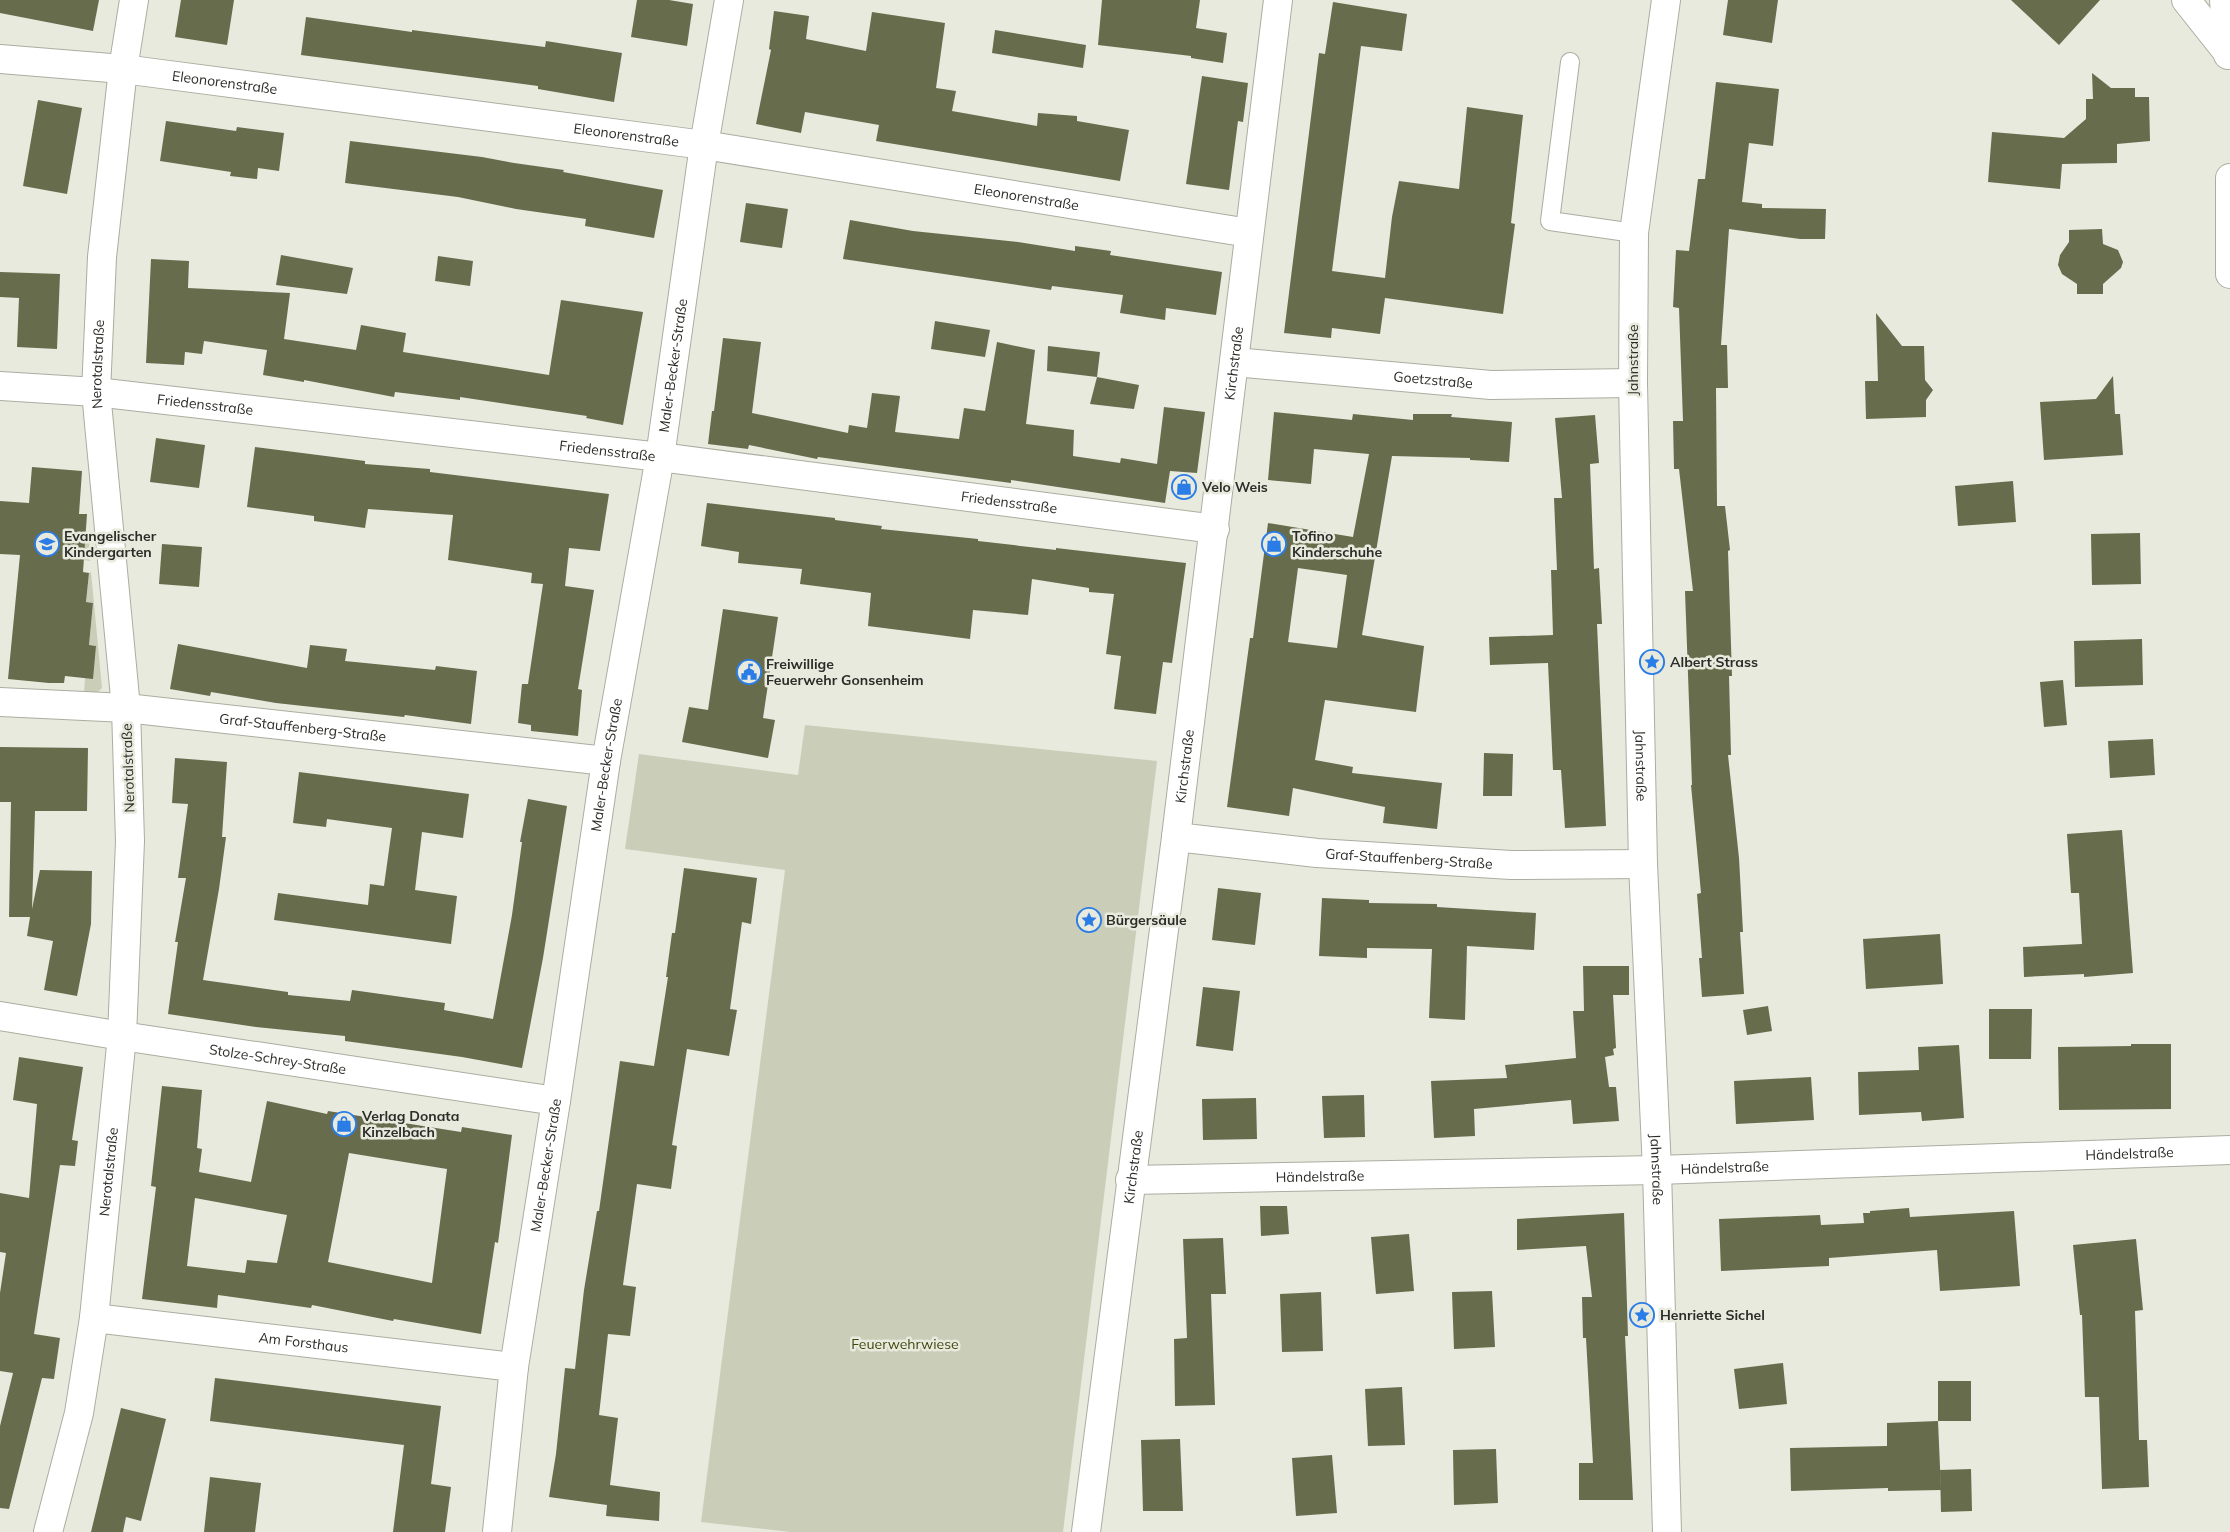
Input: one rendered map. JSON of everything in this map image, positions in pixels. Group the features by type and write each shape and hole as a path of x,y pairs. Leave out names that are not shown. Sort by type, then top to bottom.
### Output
{"street":[{"name":"Nerotalstraße","path":"48,1532 79,1413 94,1318 122,1036 130,841 126,708 96,392 102,257 123,69 134,0"},
{"name":"Maler-Becker-Straße","path":"497,1532 514,1367 556,1101 606,761 660,456 704,145 729,0"},
{"name":"Kirchstraße","path":"1086,1532 1215,529 1278,0"},
{"name":"Jahnstraße","path":"1666,0 1634,233 1633,382 1643,864 1657,1170 1667,1532"},
{"path":"2186,0 2229,58"},
{"path":"2224,0 2229,58"},
{"name":"Eleonorenstraße","path":"0,59 123,69 704,145 1249,233"},
{"path":"2230,178 2230,274"},
{"name":"Goetzstraße","path":"1234,362 1491,385 1633,382"},
{"name":"Friedensstraße","path":"0,386 96,392 660,456 1215,529"},
{"name":"Graf-Stauffenberg-Straße","path":"0,702 126,708 606,761"},
{"name":"Graf-Stauffenberg-Straße","path":"1176,837 1317,853 1511,865 1643,864"},
{"name":"Stolze-Schrey-Straße","path":"0,1016 556,1101"},
{"name":"Händelstraße","path":"1130,1180 1657,1170 2230,1150"},
{"name":"Am Forsthaus","path":"94,1318 514,1367"}],"lane":[{"path":"1570,62 1550,220 1634,233"}],"green space":[{"path":"85,534 89,534 90,561 84,560"},
{"path":"91,572 102,688 98,692 84,692 85,678 96,646 89,645 93,603 86,602 89,573"},
{"name":"Feuerwehrwiese","path":"805,725 1157,761 1063,1532 790,1532 701,1522 785,870 625,849 639,754 798,775"}],"building":[{"path":"0,0 99,0 93,31 0,13"},
{"path":"181,0 234,0 227,45 175,37"},
{"path":"637,0 669,0 693,4 687,46 631,37"},
{"path":"1102,0 1200,0 1196,28 1227,33 1223,63 1191,58 1191,56 1098,45"},
{"path":"1728,0 1778,0 1772,43 1723,35"},
{"path":"2011,0 2100,0 2059,45"},
{"path":"1333,2 1407,14 1402,51 1361,46 1332,271 1385,278 1392,217 1399,181 1459,189 1467,107 1523,115 1511,223 1515,224 1503,314 1385,298 1380,334 1332,328 1331,338 1284,333 1319,53 1325,54"},
{"path":"774,11 809,16 806,39 866,51 872,12 945,23 936,88 956,91 952,111 1037,126 1038,113 1077,116 1077,121 1129,130 1120,181 876,141 879,125 805,112 801,133 756,124 771,50 769,49"},
{"path":"306,17 412,32 412,30 545,47 546,41 622,53 614,102 538,89 538,86 301,55"},
{"path":"995,30 1086,45 1083,68 992,53"},
{"path":"2092,73 2111,88 2135,88 2135,97 2149,97 2150,141 2117,144 2117,163 2062,164 2060,189 1988,182 1992,132 2064,138 2086,119 2086,99 2093,99"},
{"path":"1202,76 1248,83 1243,122 1238,121 1229,190 1186,184"},
{"path":"1716,82 1779,89 1773,146 1749,143 1742,202 1762,204 1762,208 1826,209 1825,239 1800,239 1729,229 1721,345 1727,345 1728,388 1716,388 1717,506 1725,506 1730,550 1728,551 1732,676 1729,676 1731,755 1728,755 1739,858 1743,932 1740,932 1744,994 1702,997 1699,958 1702,958 1697,894 1701,893 1691,785 1685,591 1693,591 1679,469 1674,469 1673,421 1683,421 1679,308 1673,307 1676,250 1689,251 1698,179 1705,179"},
{"path":"38,100 82,108 67,194 23,186"},
{"path":"166,121 236,131 237,127 284,133 279,171 258,168 257,179 230,176 231,172 160,161"},
{"path":"350,141 482,157 564,170 563,172 663,190 654,238 585,226 586,219 516,209 458,197 345,183"},
{"path":"746,203 788,209 782,248 740,242"},
{"path":"850,220 913,231 1018,242 1075,251 1075,246 1111,251 1110,255 1222,272 1216,315 1166,308 1165,320 1120,313 1123,295 1052,286 1051,290 843,259"},
{"path":"2102,229 2103,244 2118,250 2123,262 2121,268 2103,284 2103,294 2077,294 2077,284 2062,274 2058,265 2060,255 2069,242 2069,230"},
{"path":"281,255 353,268 347,294 276,285"},
{"path":"438,256 473,261 470,286 435,281"},
{"path":"151,259 189,261 188,288 290,293 284,339 356,350 361,325 406,333 403,352 549,375 561,300 643,312 623,425 586,418 587,416 460,397 460,400 395,392 394,397 304,380 304,382 263,375 267,350 204,341 202,354 185,352 184,365 146,363"},
{"path":"0,272 60,274 57,349 17,347 19,298 0,297"},
{"path":"1876,313 1902,346 1924,346 1925,380 1933,390 1926,400 1926,417 1866,419 1865,381 1878,381"},
{"path":"935,321 990,330 985,357 931,349"},
{"path":"723,338 761,342 752,413 848,433 849,425 867,428 872,393 900,396 895,432 959,439 964,408 985,411 997,342 1035,350 1026,424 1074,430 1073,456 1120,463 1121,458 1157,464 1164,407 1205,412 1197,473 1170,471 1165,503 1011,480 1011,483 818,457 817,459 749,445 748,449 708,444"},
{"path":"1048,346 1100,352 1097,377 1047,371"},
{"path":"2113,376 2115,414 2120,414 2123,455 2044,460 2040,402 2096,399"},
{"path":"1097,377 1139,385 1134,409 1090,404"},
{"path":"1274,412 1352,420 1353,414 1413,420 1413,414 1452,414 1451,417 1512,422 1509,462 1470,460 1470,458 1392,456 1362,635 1424,646 1416,712 1325,700 1315,760 1353,767 1352,773 1442,783 1437,829 1383,823 1385,807 1293,788 1289,816 1227,807 1250,638 1253,638 1268,523 1353,537 1369,454 1314,449 1311,484 1268,480","holes":["1298,568 1347,575 1337,648 1288,642"]},
{"path":"1595,415 1599,463 1590,464 1594,569 1599,568 1602,624 1597,624 1606,826 1565,828 1561,770 1553,770 1548,663 1490,665 1489,637 1553,635 1551,570 1557,570 1554,498 1562,498 1555,418"},
{"path":"156,438 205,445 199,488 150,482"},
{"path":"255,447 365,461 365,464 430,469 430,472 609,494 600,551 569,548 565,586 594,590 578,689 582,690 578,736 531,731 531,725 518,723 522,684 528,684 543,584 531,583 532,573 448,560 453,515 368,509 365,528 314,521 314,516 247,507"},
{"name":"Evangelischer Kindergarten","path":"32,467 82,471 79,514 87,514 83,572 89,573 86,602 93,603 89,645 96,646 93,679 65,676 64,683 49,683 8,679 20,555 0,554 0,501 29,503"},
{"path":"2013,481 2016,522 1958,526 1955,486"},
{"path":"707,503 835,518 835,520 882,526 881,529 1186,563 1172,663 1163,662 1156,714 1114,709 1121,656 1106,654 1114,594 1089,592 1089,588 1032,579 1028,615 973,610 970,639 868,626 871,593 800,584 802,569 738,563 739,552 701,546"},
{"path":"2140,533 2141,584 2092,585 2091,534"},
{"path":"162,544 202,547 199,587 159,584"},
{"path":"723,609 778,617 763,718 775,720 768,758 682,742 689,707 708,710"},
{"path":"2142,639 2143,685 2075,687 2074,641"},
{"path":"178,644 307,668 310,645 347,649 345,661 435,670 436,666 477,671 471,724 405,715 404,717 276,703 211,692 210,696 170,689"},
{"path":"2063,680 2067,725 2044,727 2040,682"},
{"path":"2153,739 2155,775 2110,778 2108,741"},
{"path":"0,747 88,748 87,811 35,811 32,909 40,870 92,871 91,924 77,996 44,990 53,941 27,936 30,917 9,917 11,802 0,802"},
{"path":"1484,753 1513,754 1512,796 1483,796"},
{"path":"175,758 227,762 222,837 226,837 203,980 288,992 288,995 350,1001 352,990 445,1003 444,1010 493,1019 512,915 522,842 520,842 528,799 567,806 543,958 522,1068 462,1057 345,1041 345,1036 256,1027 168,1014 178,942 175,942 186,878 178,878 188,804 172,803"},
{"path":"299,772 469,794 463,838 422,832 415,890 457,896 451,944 274,920 278,893 368,905 370,884 384,886 392,828 327,819 326,827 293,823"},
{"path":"2122,830 2133,973 2084,977 2084,974 2024,977 2023,947 2082,944 2079,893 2071,893 2067,834"},
{"path":"684,868 757,878 751,924 742,922 730,1009 737,1010 729,1056 687,1049 672,1145 677,1146 671,1189 637,1184 623,1285 636,1287 630,1336 608,1334 599,1415 618,1418 610,1485 660,1492 659,1521 606,1516 607,1505 549,1497 556,1454 565,1368 575,1369 584,1290 597,1211 599,1211 620,1061 654,1066 668,977 666,977 672,933 675,933"},
{"path":"1218,888 1261,893 1255,945 1212,940"},
{"path":"1322,898 1369,900 1369,903 1437,904 1437,907 1536,913 1534,950 1467,946 1465,1020 1429,1018 1432,949 1367,948 1367,958 1319,956"},
{"path":"1940,934 1943,984 1866,989 1863,939"},
{"path":"1583,966 1629,966 1629,995 1613,995 1616,1048 1613,1049 1614,1055 1605,1057 1609,1087 1616,1087 1619,1121 1573,1124 1571,1100 1474,1109 1475,1136 1434,1138 1431,1081 1507,1078 1505,1065 1576,1058 1573,1011 1584,1011"},
{"path":"1203,987 1240,991 1233,1051 1196,1046"},
{"path":"1768,1006 1772,1031 1747,1035 1743,1010"},
{"path":"1989,1009 2032,1009 2031,1059 1989,1059"},
{"path":"2131,1044 2171,1044 2171,1109 2059,1110 2058,1047 2131,1046"},
{"path":"1959,1045 1964,1118 1922,1121 1921,1112 1859,1115 1858,1072 1919,1070 1918,1047"},
{"path":"19,1057 83,1067 72,1140 78,1141 75,1166 60,1165 34,1334 60,1338 54,1379 42,1378 9,1509 0,1508 0,1426 13,1373 0,1371 0,1293 6,1253 0,1252 0,1193 29,1198 37,1104 13,1100"},
{"path":"1811,1077 1814,1120 1736,1124 1734,1081"},
{"path":"162,1086 202,1090 197,1148 202,1149 199,1172 251,1182 267,1101 327,1114 328,1111 461,1132 462,1127 512,1135 498,1243 495,1242 481,1334 394,1319 393,1321 312,1305 311,1308 218,1295 217,1308 142,1299 156,1187 151,1186","holes":["349,1153 447,1169 432,1283 328,1262","195,1198 287,1215 277,1263 247,1260 245,1273 187,1266"]},
{"path":"1364,1095 1365,1137 1324,1138 1322,1096"},
{"path":"1256,1098 1257,1139 1203,1140 1202,1099"},
{"path":"1260,1206 1287,1206 1289,1234 1261,1236"},
{"path":"1909,1208 1910,1217 2014,1211 2020,1286 1940,1291 1937,1250 1829,1258 1829,1266 1721,1271 1719,1219 1820,1215 1821,1225 1864,1223 1863,1213"},
{"path":"1624,1213 1628,1336 1625,1336 1633,1500 1579,1500 1579,1463 1593,1463 1586,1338 1583,1338 1582,1297 1592,1297 1586,1246 1517,1250 1517,1219"},
{"path":"1409,1234 1414,1291 1376,1294 1371,1237"},
{"path":"1223,1238 1226,1294 1211,1294 1215,1405 1175,1406 1174,1339 1187,1338 1183,1239"},
{"path":"2136,1239 2143,1310 2135,1311 2139,1440 2147,1440 2149,1487 2102,1489 2099,1397 2085,1397 2082,1315 2080,1315 2073,1245"},
{"path":"1492,1291 1495,1347 1454,1349 1452,1292"},
{"path":"1321,1292 1323,1351 1282,1352 1280,1294"},
{"path":"1783,1363 1787,1404 1739,1409 1734,1369"},
{"path":"215,1378 441,1406 431,1484 451,1487 445,1532 393,1532 404,1445 210,1421"},
{"path":"1938,1381 1971,1381 1971,1421 1938,1421"},
{"path":"1402,1387 1405,1445 1368,1446 1365,1389"},
{"path":"121,1408 166,1419 141,1521 126,1517 123,1532 91,1532"},
{"path":"1938,1421 1941,1490 1888,1491 1888,1488 1791,1491 1790,1448 1887,1446 1887,1423"},
{"path":"1180,1439 1183,1511 1143,1511 1141,1440"},
{"path":"1496,1449 1498,1503 1454,1505 1453,1450"},
{"path":"1332,1455 1337,1513 1296,1516 1292,1458"},
{"path":"1971,1469 1972,1511 1941,1512 1940,1470"},
{"path":"210,1477 261,1483 255,1532 204,1532"}],"place":[{"name":"Velo Weis","path":"1184,487"},
{"name":"Evangelischer Kindergarten","path":"47,544"},
{"name":"Tofino Kinderschuhe","path":"1274,544"},
{"name":"Albert Strass","path":"1652,662"},
{"name":"Freiwillige Feuerwehr Gonsenheim","path":"749,672"},
{"name":"Bürgersäule","path":"1089,920"},
{"name":"Verlag Donata Kinzelbach","path":"344,1124"},
{"name":"Henriette Sichel","path":"1642,1315"}]}
